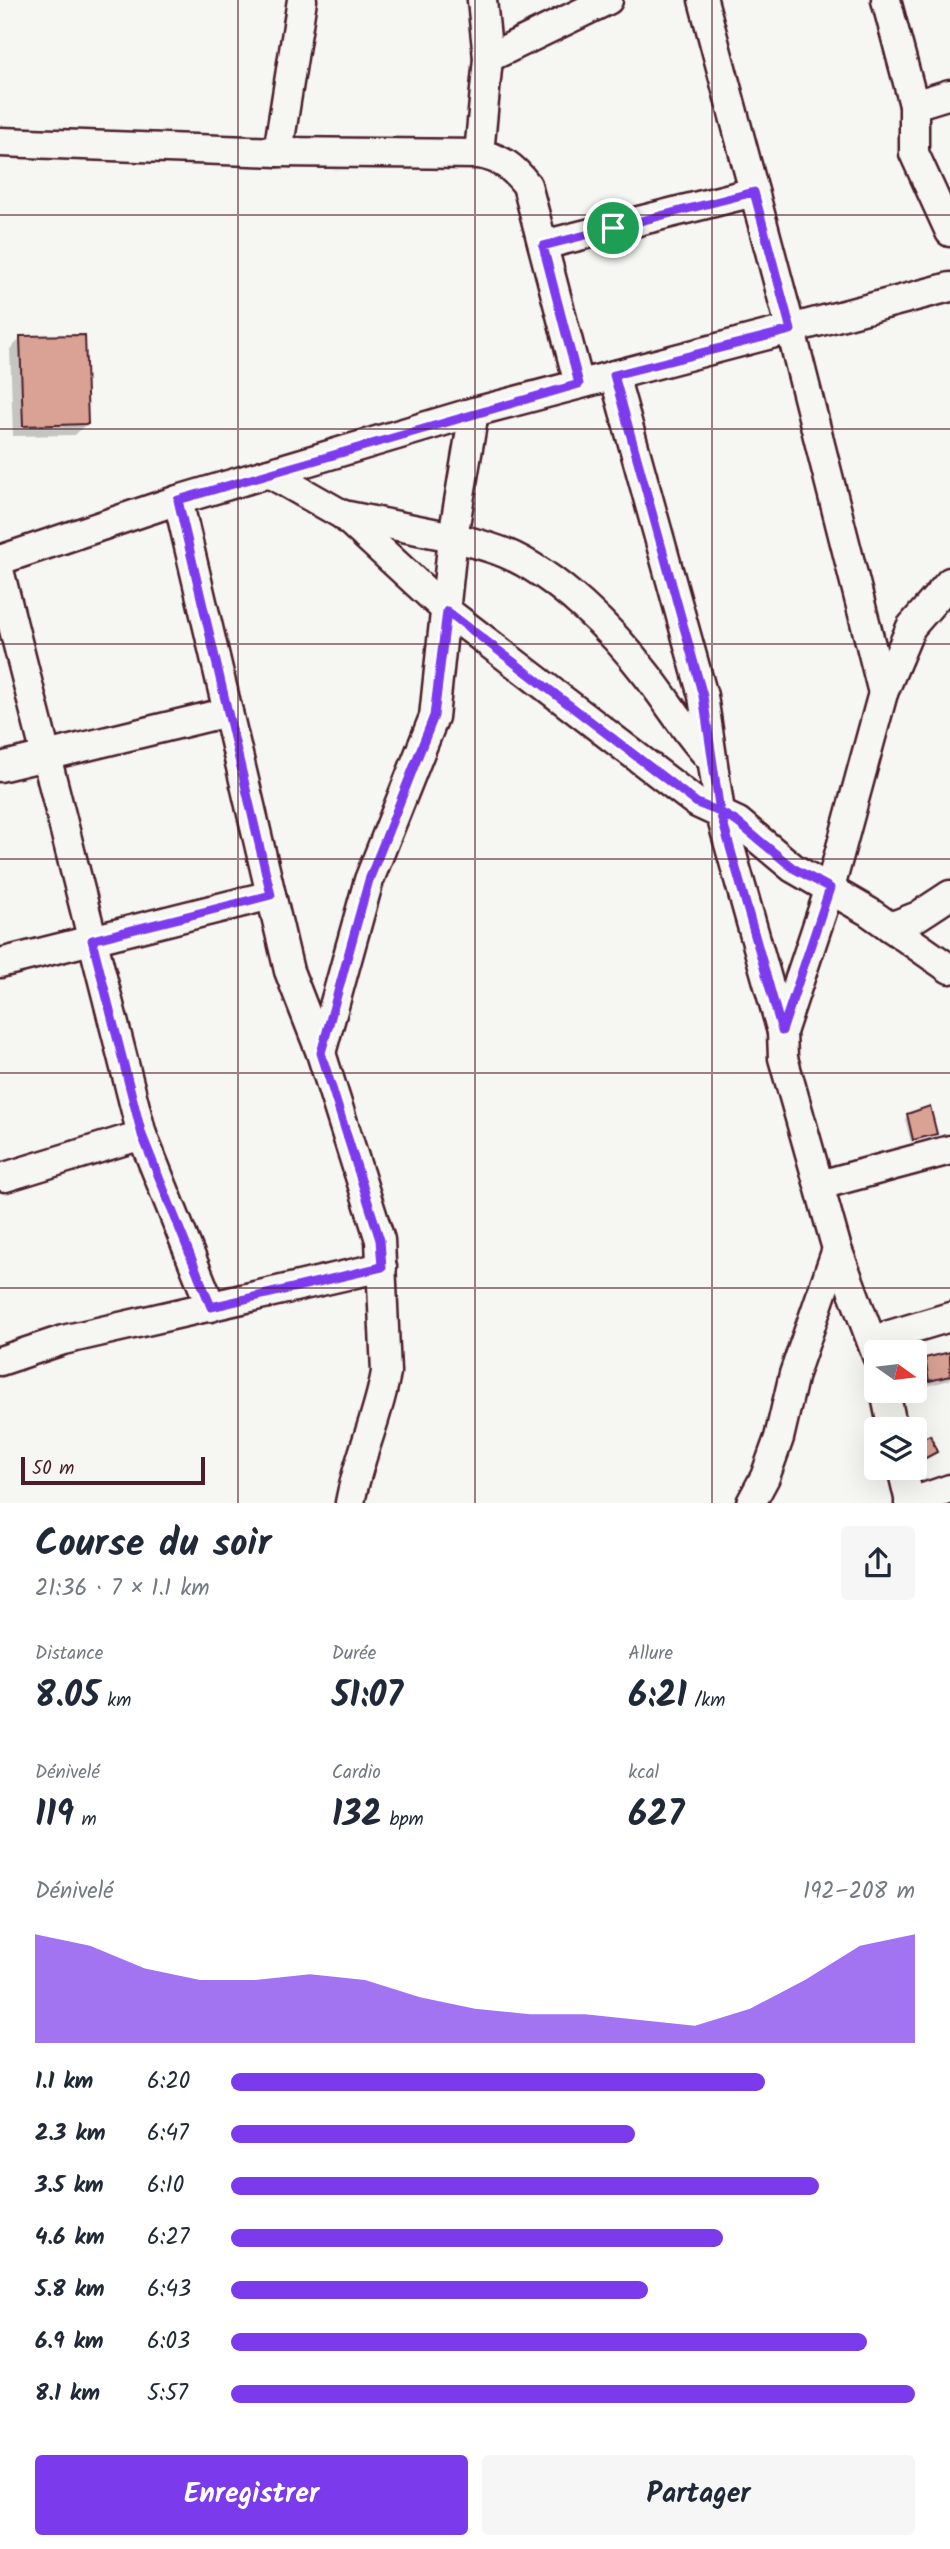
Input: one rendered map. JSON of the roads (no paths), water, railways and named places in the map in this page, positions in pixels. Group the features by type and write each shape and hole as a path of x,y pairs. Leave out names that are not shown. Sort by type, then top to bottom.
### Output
{"street":[{"path":"278,152 302,0"},
{"path":"478,154 488,58 482,0"},
{"path":"488,58 608,0"},
{"path":"703,0 791,330 883,693"},
{"path":"886,0 914,105 914,153 950,232"},
{"path":"914,105 950,94"},
{"path":"0,142 278,152 478,154 495,157 514,168 527,185 579,384"},
{"path":"543,246 754,192"},
{"path":"0,560 178,500 474,412 950,287"},
{"path":"614,375 703,696 720,812 782,1031 783,1058 837,1250 872,1340"},
{"path":"321,1053 369,880 434,716 453,537 474,412"},
{"path":"268,473 344,515 447,611 697,803 737,822 793,868 830,888 950,969"},
{"path":"178,500 289,971 321,1053 380,1240 386,1372 355,1476 351,1503"},
{"path":"344,515 453,537 506,553 541,574 580,604 647,674 692,739 711,759"},
{"path":"0,575 142,1135 211,1307"},
{"path":"782,1031 830,888 883,693 911,627 950,582"},
{"path":"0,767 228,712"},
{"path":"0,963 271,895"},
{"path":"890,927 918,916 950,895"},
{"path":"5,1177 142,1135"},
{"path":"820,1185 950,1150"},
{"path":"751,1503 765,1476 779,1438 794,1374 837,1250"},
{"path":"0,1361 63,1340 382,1267"},
{"path":"894,1340 950,1317"},
{"path":"904,1480 909,1502 950,1489"}]}
